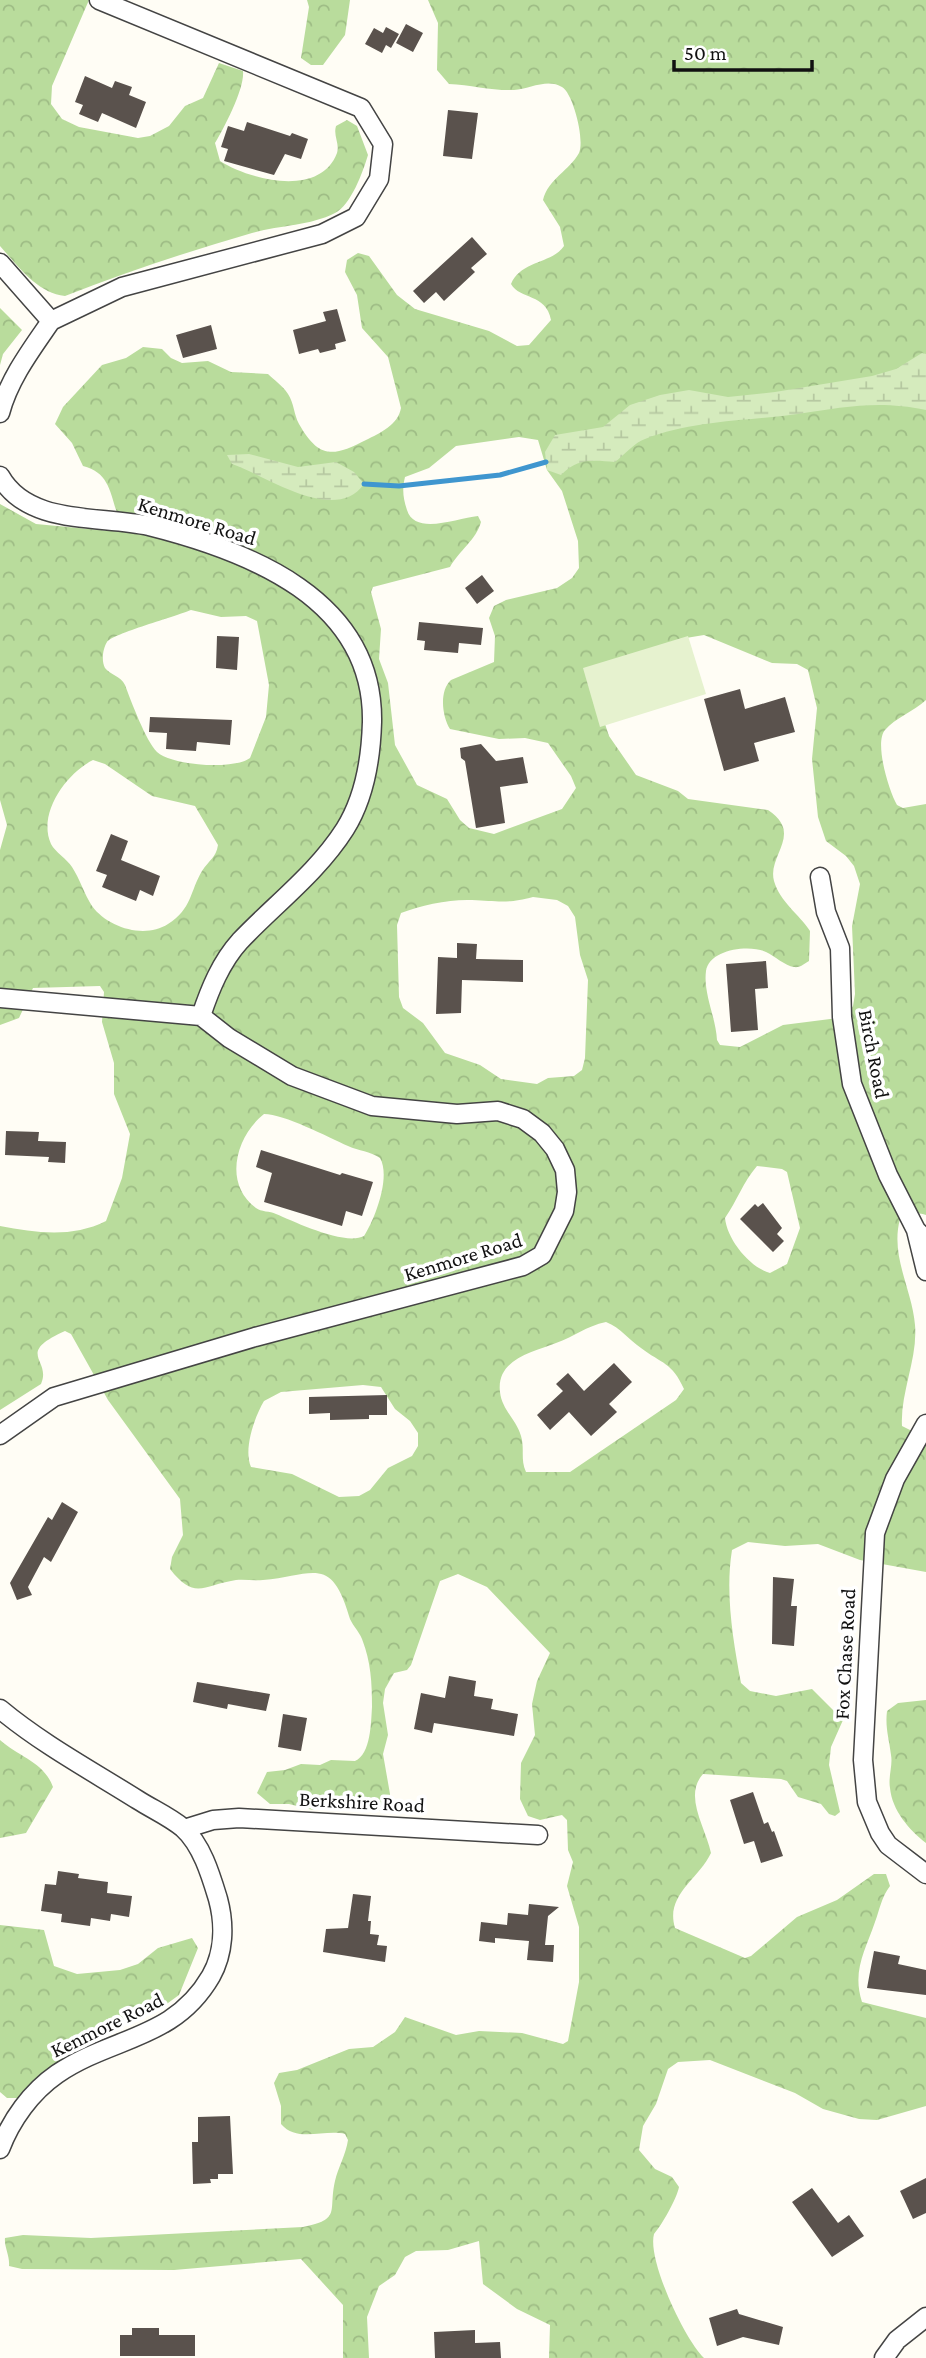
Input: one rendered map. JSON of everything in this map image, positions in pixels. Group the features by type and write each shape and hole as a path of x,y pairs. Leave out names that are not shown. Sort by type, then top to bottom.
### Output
{"street":[{"path":"0,413 5,396 23,362 51,321 122,287 322,233 356,217 379,179 383,144 361,108 99,0"},
{"path":"0,263 51,321"},
{"name":"Kenmore Road","path":"0,476 10,493 37,509 147,526 233,551 296,582 342,626 362,666 372,709 372,752 361,794 345,828 281,904 239,942 221,968 201,1016 229,1038 292,1076 372,1106 457,1115 499,1111 523,1119 542,1133 555,1149 565,1170 567,1192 564,1210 553,1236 541,1255 523,1266 255,1337 54,1397 0,1435"},
{"name":"Birch Road","path":"820,877 826,912 840,948 842,1017 852,1084 883,1164 921,1235 926,1270"},
{"path":"0,998 201,1016"},
{"name":"Fox Chase Road","path":"926,1424 895,1479 875,1533 863,1760 867,1802 880,1833 888,1845 926,1874"},
{"name":"Kenmore Road","path":"0,1709 43,1740 184,1829 209,1868 221,1910 223,1936 217,1965 206,1984 181,2014 151,2032 86,2057 34,2092 17,2116 0,2150"},
{"name":"Berkshire Road","path":"184,1829 213,1820 239,1818 538,1835"},
{"path":"884,2358 897,2340 926,2317"}],"green space":[{"path":"0,0 89,0 52,86 51,104 62,119 79,127 138,138 150,136 169,126 185,106 203,98 219,63 243,71 237,97 215,143 220,161 266,179 300,180 316,176 328,167 337,153 336,126 347,120 357,126 368,155 356,187 341,209 325,217 228,240 65,296 46,290 21,270 0,246"},
{"path":"307,0 350,0 345,35 323,65 311,65 301,58 309,7"},
{"path":"428,0 926,0 926,700 885,730 881,745 887,779 897,805 903,808 926,804 926,1215 913,1214 900,1219 898,1246 915,1325 914,1350 902,1426 926,1438 926,1572 860,1560 818,1544 785,1546 748,1542 732,1550 730,1600 741,1683 750,1691 776,1696 812,1689 843,1720 831,1747 829,1765 840,1812 835,1816 829,1814 821,1804 798,1797 787,1781 781,1779 703,1774 697,1783 695,1802 711,1853 684,1888 673,1916 675,1928 745,1958 751,1956 797,1917 837,1900 874,1874 886,1874 890,1886 861,1961 859,1991 862,2002 926,2018 926,2106 877,2120 859,2119 823,2109 795,2093 710,2060 678,2062 668,2069 656,2104 643,2126 639,2150 655,2169 672,2177 679,2187 669,2211 654,2234 653,2246 669,2299 687,2335 704,2358 549,2358 550,2325 517,2309 483,2284 479,2241 448,2250 416,2251 405,2257 395,2275 379,2286 367,2317 369,2358 343,2358 343,2305 301,2259 174,2270 22,2269 9,2266 5,2241 5,2238 23,2235 91,2238 303,2227 315,2224 331,2213 335,2181 348,2140 345,2134 303,2134 287,2130 281,2124 281,2106 274,2083 279,2073 297,2070 349,2049 373,2047 395,2032 405,2017 456,2035 479,2031 522,2033 563,2044 568,2041 579,1982 579,1927 567,1886 573,1862 568,1850 567,1820 562,1815 540,1820 528,1816 520,1799 521,1763 535,1735 532,1704 537,1681 550,1653 487,1587 458,1574 440,1581 411,1665 407,1670 394,1673 385,1689 383,1703 388,1735 383,1754 390,1794 388,1806 383,1811 339,1808 313,1810 289,1804 270,1804 257,1793 267,1772 285,1770 301,1764 320,1765 331,1760 355,1761 367,1745 372,1707 369,1664 362,1639 335,1584 327,1576 318,1573 263,1580 236,1580 200,1588 186,1585 179,1579 170,1569 172,1557 183,1535 180,1499 108,1400 71,1334 65,1331 41,1345 38,1357 43,1375 41,1384 0,1410 0,1226 27,1231 67,1232 106,1221 122,1178 130,1134 114,1094 114,1063 102,1022 104,992 100,986 33,988 19,1018 0,1025 0,850 7,825 0,800 0,504 36,524 110,531 117,513 107,484 98,473 83,466 72,443 55,424 63,407 102,365 126,358 143,347 162,349 171,358 182,363 208,361 231,372 268,374 288,394 297,420 306,435 313,444 328,452 354,446 388,428 401,408 388,357 362,328 357,295 345,272 347,260 358,253 369,256 397,295 415,309 489,331 517,346 529,345 551,320 544,305 520,293 511,284 522,270 559,252 564,246 560,227 543,200 549,186 579,153 577,117 566,91 557,85 545,84 506,90 449,84 437,70 438,23","holes":["519,437 538,440 547,470 562,491 578,541 579,568 572,578 557,588 506,600 494,606 489,618 495,636 494,662 451,680 445,690 444,711 450,729 499,739 525,738 548,743 576,788 562,809 494,834 469,828 460,820 447,799 417,785 395,745 388,683 379,659 381,629 371,592 373,587 450,567 481,522 478,516 438,524 427,524 411,518 404,497 405,477 429,468 456,446","191,610 221,617 246,616 257,621 269,685 266,717 250,758 231,764 204,765 176,761 157,752 123,682 105,668 103,662 107,642 132,630","704,635 772,663 797,664 808,670 817,708 812,759 818,817 826,841 846,856 854,866 860,884 852,926 855,994 853,1006 846,1017 783,1025 740,1047 720,1045 706,979 706,971 714,958 731,950 750,948 766,952 794,967 809,961 810,931 785,902 774,881 773,871 782,845 783,828 768,810 688,799 678,791 636,775 609,736 591,682 680,639","93,760 105,764 152,796 195,806 218,845 186,906 168,924 149,931 138,931 107,920 92,906 72,867 51,844 48,832 51,807 74,774","533,897 557,900 568,906 575,917 580,955 588,980 585,1058 582,1070 574,1076 548,1078 537,1084 501,1079 480,1065 445,1053 423,1023 403,1008 399,997 397,925 401,913 454,900 516,901","264,1114 273,1115 380,1158 383,1166 383,1187 377,1209 364,1236 333,1236 256,1208 245,1198 236,1173 237,1160 247,1134","757,1166 787,1172 800,1228 787,1264 770,1273 754,1265 740,1251 730,1235 725,1218","606,1322 616,1327 636,1345 671,1368 684,1389 676,1400 570,1472 526,1472 521,1436 501,1398 500,1381 510,1364 518,1358","363,1385 381,1387 395,1409 410,1421 418,1433 418,1446 412,1456 388,1468 370,1490 359,1496 339,1497 292,1474 251,1467 249,1442 264,1401 281,1392"]},
{"path":"0,308 22,330 3,354 0,365"},
{"path":"922,353 926,354 926,410 893,405 862,406 682,428 645,439 615,462 579,463 561,475 547,470 545,452 555,435 603,427 630,405 660,395 689,390 728,397 775,392 872,376 896,369"},
{"path":"249,454 298,467 336,462 354,472 364,484 351,495 336,500 319,499 300,494 232,464 227,455"},
{"path":"688,636 706,694 600,727 583,668"},
{"path":"926,1700 926,1843 902,1819 891,1796 891,1759 886,1723 887,1711 898,1703"},
{"path":"0,1740 44,1772 53,1787 26,1833 0,1838"},
{"path":"0,1925 44,1930 54,1966 77,1974 120,1970 138,1964 158,1948 192,1938 198,1948 179,1995 157,2011 115,2028 58,2062 19,2098 7,2098 0,2092"}],"building":[{"path":"406,24 423,33 413,52 396,43"},
{"path":"386,27 399,34 391,48 386,45 382,53 365,44 374,28 383,33"},
{"path":"85,76 112,88 115,81 132,87 129,95 146,102 136,128 102,113 98,122 79,114 83,105 75,102"},
{"path":"448,110 478,113 472,159 443,156"},
{"path":"247,122 308,139 301,159 285,154 274,175 224,161 228,149 221,147 228,126 244,131"},
{"path":"472,237 487,254 471,268 475,272 444,301 436,292 424,303 413,291"},
{"path":"337,309 346,341 335,344 336,349 320,353 318,349 299,354 293,330 326,321 323,312"},
{"path":"211,325 217,349 183,358 176,335"},
{"path":"482,575 494,591 477,604 465,588"},
{"path":"419,622 483,628 481,645 459,643 458,653 424,650 425,641 417,640"},
{"path":"217,636 239,637 237,670 216,668"},
{"path":"740,689 745,709 785,697 795,732 754,743 759,761 724,771 704,699"},
{"path":"150,717 232,720 230,745 197,742 196,751 166,749 167,733 149,732"},
{"path":"481,744 496,761 523,757 528,783 500,787 505,823 476,828 465,761 461,758 460,748"},
{"path":"111,834 128,841 121,860 160,876 153,896 140,890 136,901 102,887 107,875 96,871"},
{"path":"457,943 477,944 476,959 523,960 523,982 462,980 461,1013 436,1014 438,957 457,958"},
{"path":"766,961 768,988 755,989 758,1030 731,1032 726,964"},
{"path":"6,1131 39,1132 38,1141 66,1142 65,1163 48,1162 49,1157 5,1155"},
{"path":"261,1150 340,1175 342,1173 373,1182 362,1216 346,1211 342,1226 264,1202 272,1173 256,1167"},
{"path":"763,1203 782,1228 777,1234 784,1241 773,1252 740,1219 755,1204 758,1207"},
{"path":"614,1363 632,1382 609,1404 617,1412 591,1436 569,1412 550,1430 537,1415 563,1391 556,1384 568,1373 584,1391"},
{"path":"387,1395 387,1415 369,1415 369,1419 330,1420 330,1413 309,1414 309,1397"},
{"path":"62,1502 78,1512 51,1562 44,1557 28,1587 32,1595 17,1600 10,1583 48,1517 52,1520"},
{"path":"773,1577 794,1579 791,1606 797,1606 794,1646 772,1644"},
{"path":"449,1676 476,1681 474,1696 493,1699 491,1709 518,1714 514,1736 434,1723 432,1733 414,1729 421,1693 445,1698"},
{"path":"197,1682 270,1694 266,1711 228,1704 227,1709 193,1702"},
{"path":"283,1714 307,1718 301,1751 278,1747"},
{"path":"753,1792 764,1824 768,1822 772,1832 774,1831 783,1856 761,1863 754,1841 744,1844 730,1800"},
{"path":"58,1871 79,1874 78,1878 108,1882 107,1893 132,1896 129,1917 111,1914 110,1921 91,1918 90,1926 61,1922 62,1914 41,1911 45,1884 56,1885"},
{"path":"353,1894 371,1896 368,1921 371,1921 370,1934 379,1935 377,1945 387,1946 385,1962 323,1952 326,1929 348,1928"},
{"path":"529,1904 559,1907 548,1916 545,1945 554,1945 553,1962 527,1960 529,1941 495,1938 495,1943 479,1941 481,1922 507,1925 508,1913 528,1915"},
{"path":"874,1951 900,1956 898,1964 926,1970 926,1995 867,1988"},
{"path":"230,2116 233,2174 218,2174 218,2179 210,2179 211,2183 193,2184 192,2142 198,2142 198,2117"},
{"path":"926,2178 926,2213 913,2219 900,2191"},
{"path":"812,2188 838,2223 849,2215 864,2236 832,2257 792,2202"},
{"path":"737,2309 739,2314 783,2327 779,2345 743,2337 717,2346 709,2318"},
{"path":"132,2328 159,2328 159,2335 195,2335 195,2356 120,2356 120,2335 132,2335"},
{"path":"475,2330 475,2343 500,2342 501,2358 435,2358 434,2332"}],"waterway":[{"path":"364,484 399,486 500,475 546,462"}]}
